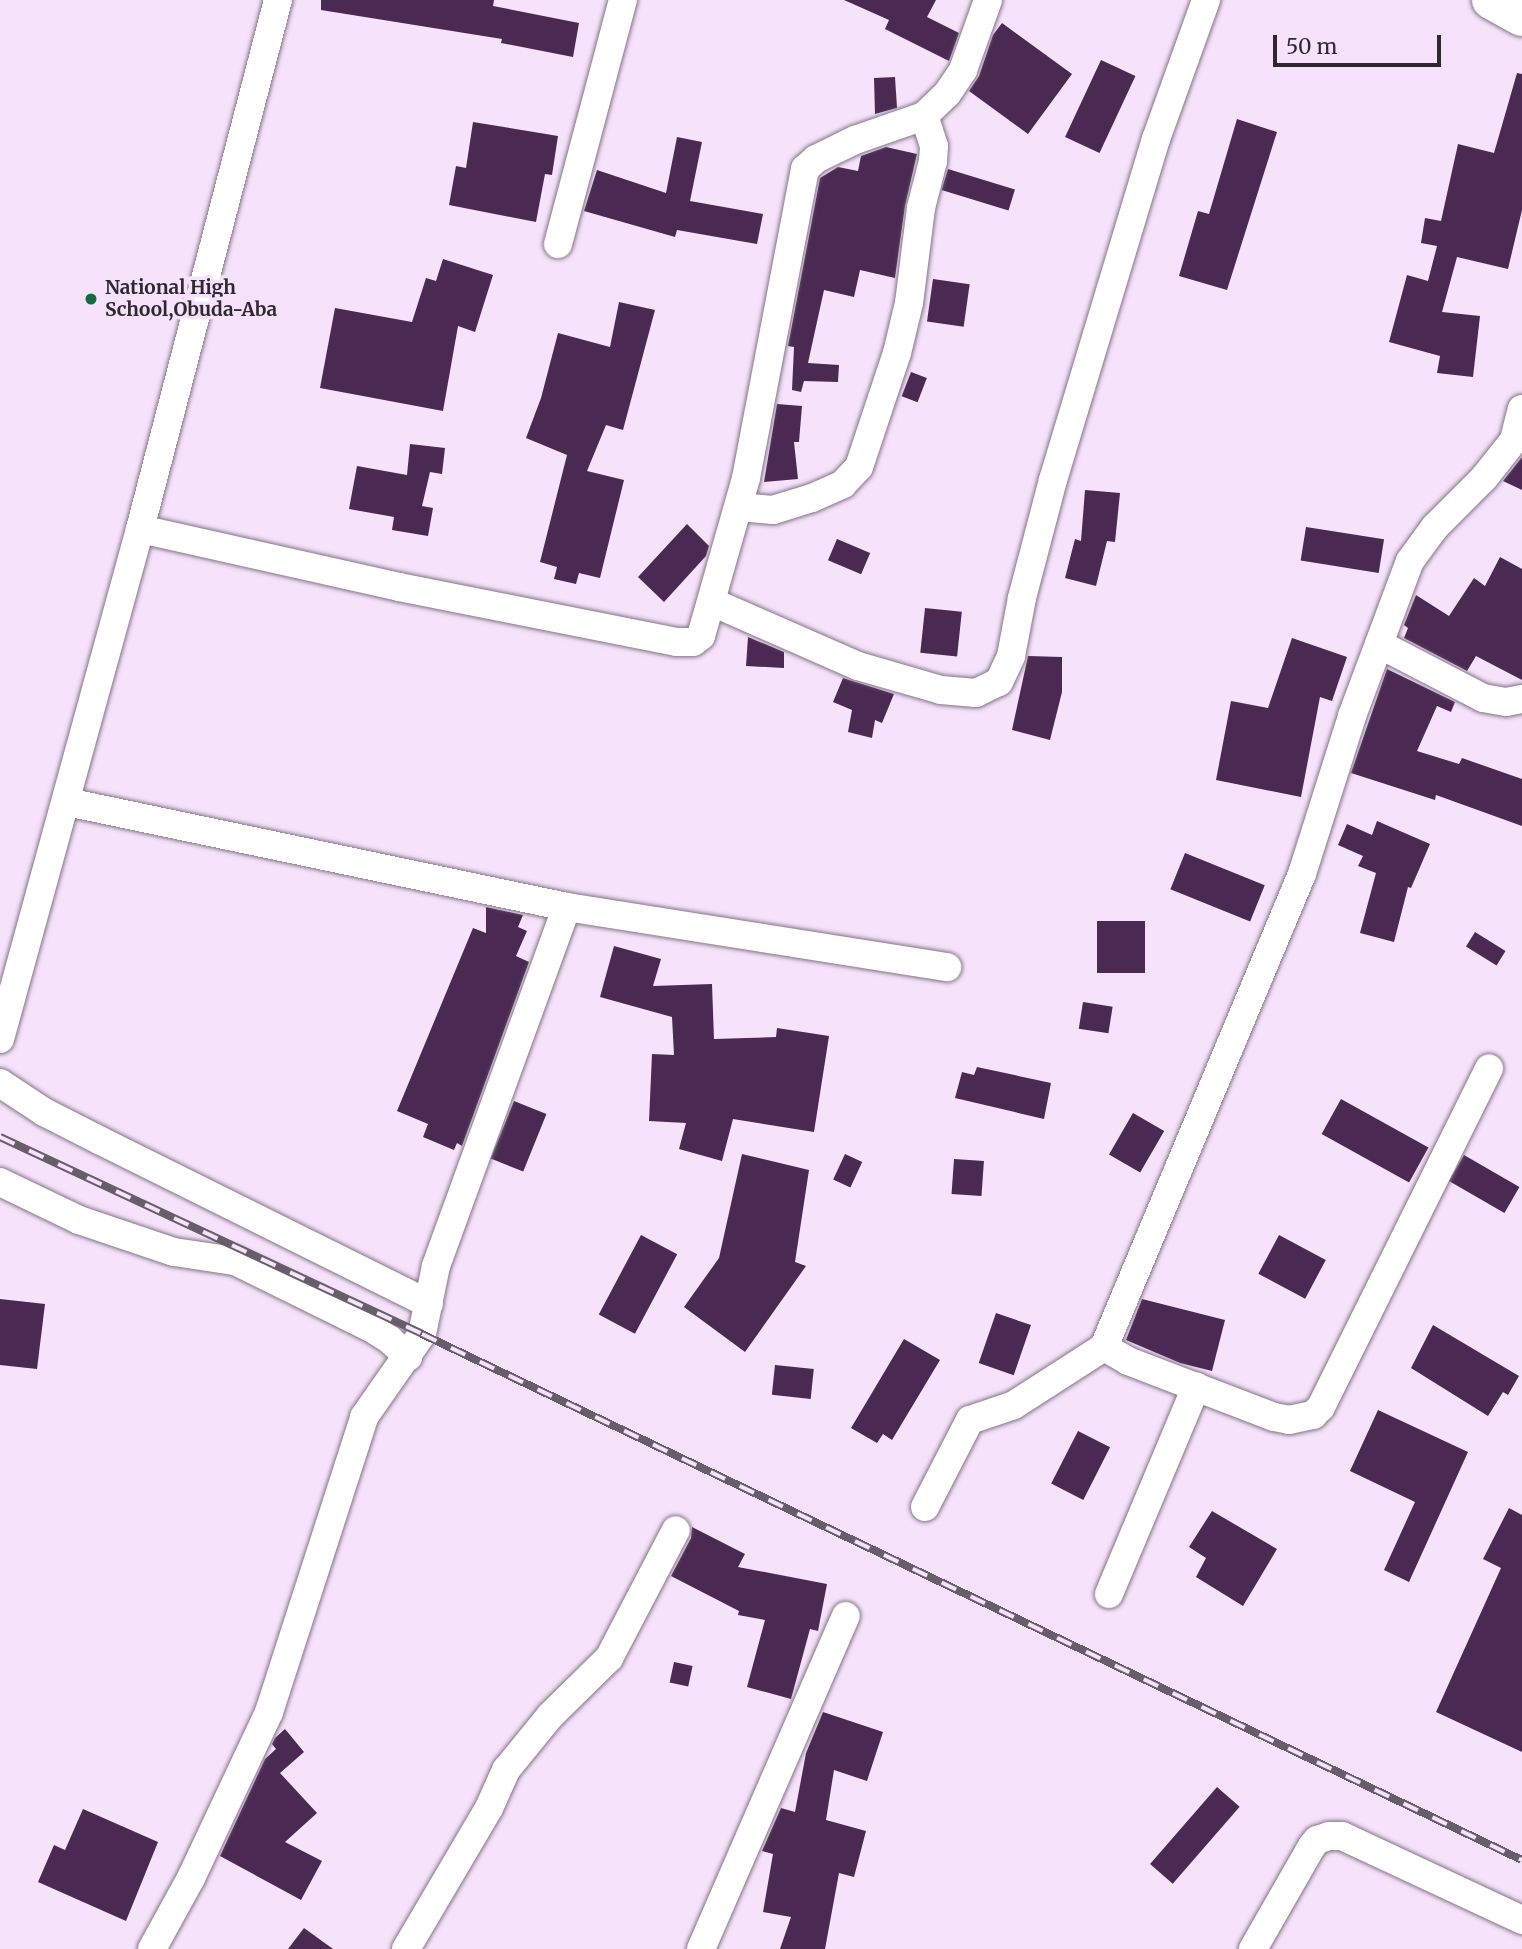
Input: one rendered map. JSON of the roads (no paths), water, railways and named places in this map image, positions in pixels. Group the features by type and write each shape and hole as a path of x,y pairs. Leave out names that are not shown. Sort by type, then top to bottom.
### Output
{"highway":[{"path":"1491,0 1522,17"}],"street":[{"path":"0,1039 67,802 278,0"},
{"path":"558,244 623,0"},
{"path":"140,529 399,587 677,642 693,642 701,636 738,507 764,396 805,169 816,159 855,140 924,116 947,94 963,70 988,0"},
{"path":"712,602 858,666 941,690 976,693 999,682 1011,656 1022,598 1053,480 1125,241 1156,139 1206,0"},
{"path":"738,507 773,510 812,498 843,484 859,467 897,353 909,303 921,208 933,161 934,146 924,116"},
{"path":"925,1507 970,1420 1014,1405 1104,1347 1302,874 1352,716 1410,561 1435,527 1484,478 1514,440 1522,409"},
{"path":"1379,644 1483,698 1506,702 1522,699"},
{"path":"67,802 567,907 947,967"},
{"path":"152,1949 191,1878 269,1712 364,1417 422,1334 436,1266 567,907"},
{"path":"1104,1347 1129,1361 1289,1420 1313,1415 1321,1407 1489,1068"},
{"path":"0,1083 44,1112 429,1304"},
{"path":"0,1182 79,1220 174,1252 235,1261 371,1328 390,1340 408,1357"},
{"path":"1109,1594 1196,1387"},
{"path":"407,1949 489,1808 506,1770 550,1716 608,1658 676,1530"},
{"path":"701,1949 846,1616"},
{"path":"1253,1949 1312,1846 1317,1840 1329,1836 1342,1836 1522,1920"}],"railway":[{"path":"0,1137 422,1334 1522,1860"}],"place":[{"name":"National High School,Obuda-Aba","path":"91,299"}]}
